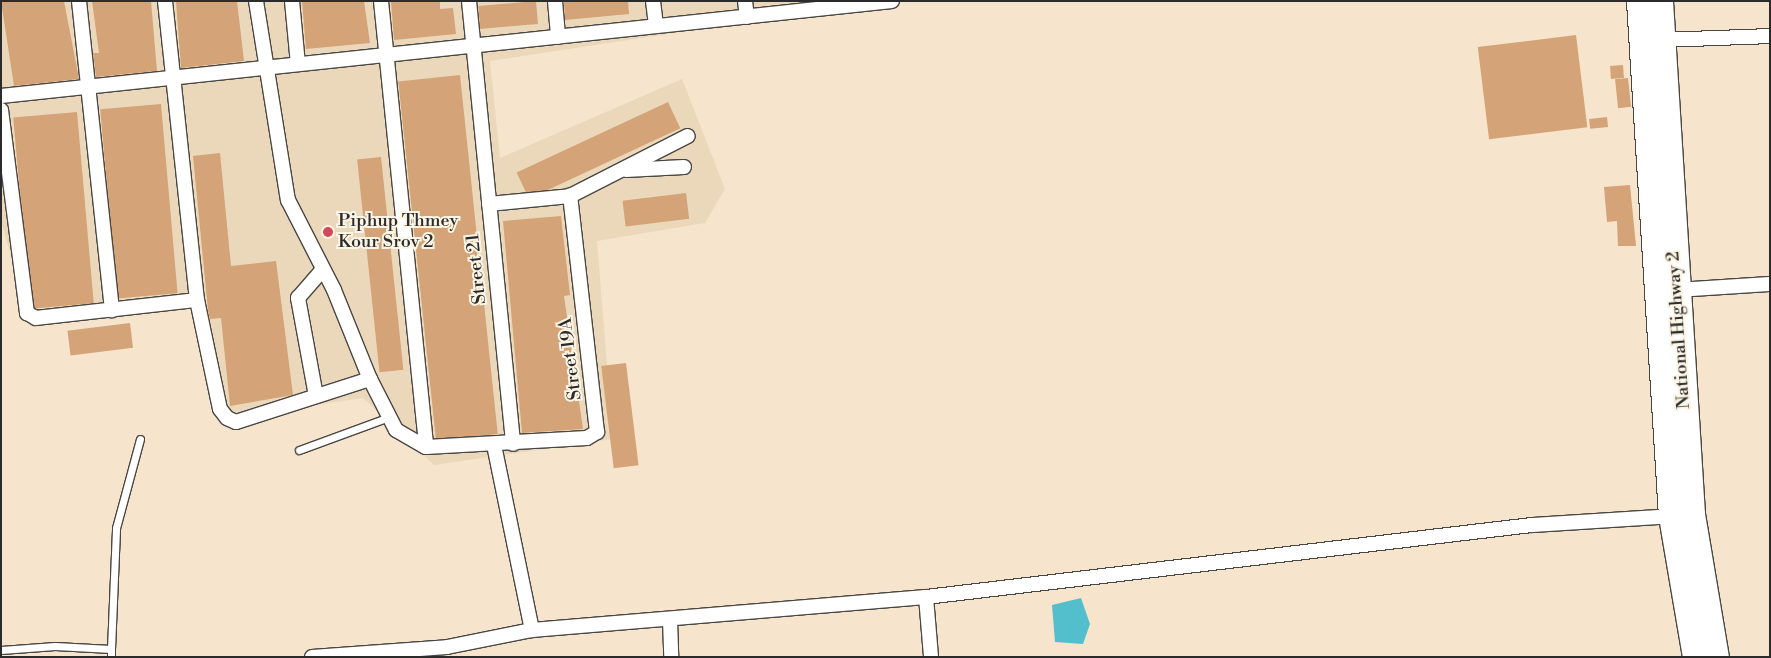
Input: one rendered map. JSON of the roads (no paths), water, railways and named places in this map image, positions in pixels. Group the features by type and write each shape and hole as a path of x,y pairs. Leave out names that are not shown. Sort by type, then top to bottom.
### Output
{"highway":[{"name":"National Highway 2","path":"1639,1 1681,515 1695,657"},
{"name":"National Highway 2","path":"1660,1 1676,290 1681,515 1716,657"}],"street":[{"path":"79,1 112,310"},
{"path":"166,1 197,300 220,408 227,418 236,422 370,379"},
{"path":"256,1 263,68 288,200 323,269 370,379 396,430 426,447 513,444"},
{"path":"292,1 298,64"},
{"path":"381,1 426,447"},
{"name":"Street 21","path":"469,1 513,444"},
{"path":"555,1 558,37"},
{"path":"653,1 656,26"},
{"path":"745,1 747,17"},
{"path":"1,96 747,17 825,5 892,1"},
{"path":"1662,40 1770,36"},
{"path":"1,110 27,313 36,318 197,300"},
{"path":"489,204 570,196 688,136"},
{"path":"620,170 684,167"},
{"name":"Street 19A","path":"513,444 586,438 597,432 570,196"},
{"path":"316,396 298,298 323,269"},
{"path":"1676,290 1770,284"},
{"path":"494,445 532,630"},
{"path":"312,657 447,647 532,630 670,620 926,597 1532,525 1681,515"},
{"path":"926,597 931,657"},
{"path":"670,620 672,657"}],"lane":[{"path":"299,450 389,417"},
{"path":"111,657 116,528 140,439"},
{"path":"1,650 55,646 110,648"}],"water":[{"path":"1081,598 1090,624 1083,644 1055,642 1052,605"}],"place":[{"name":"Piphup Thmey Kour Srov 2","path":"328,232"}]}
